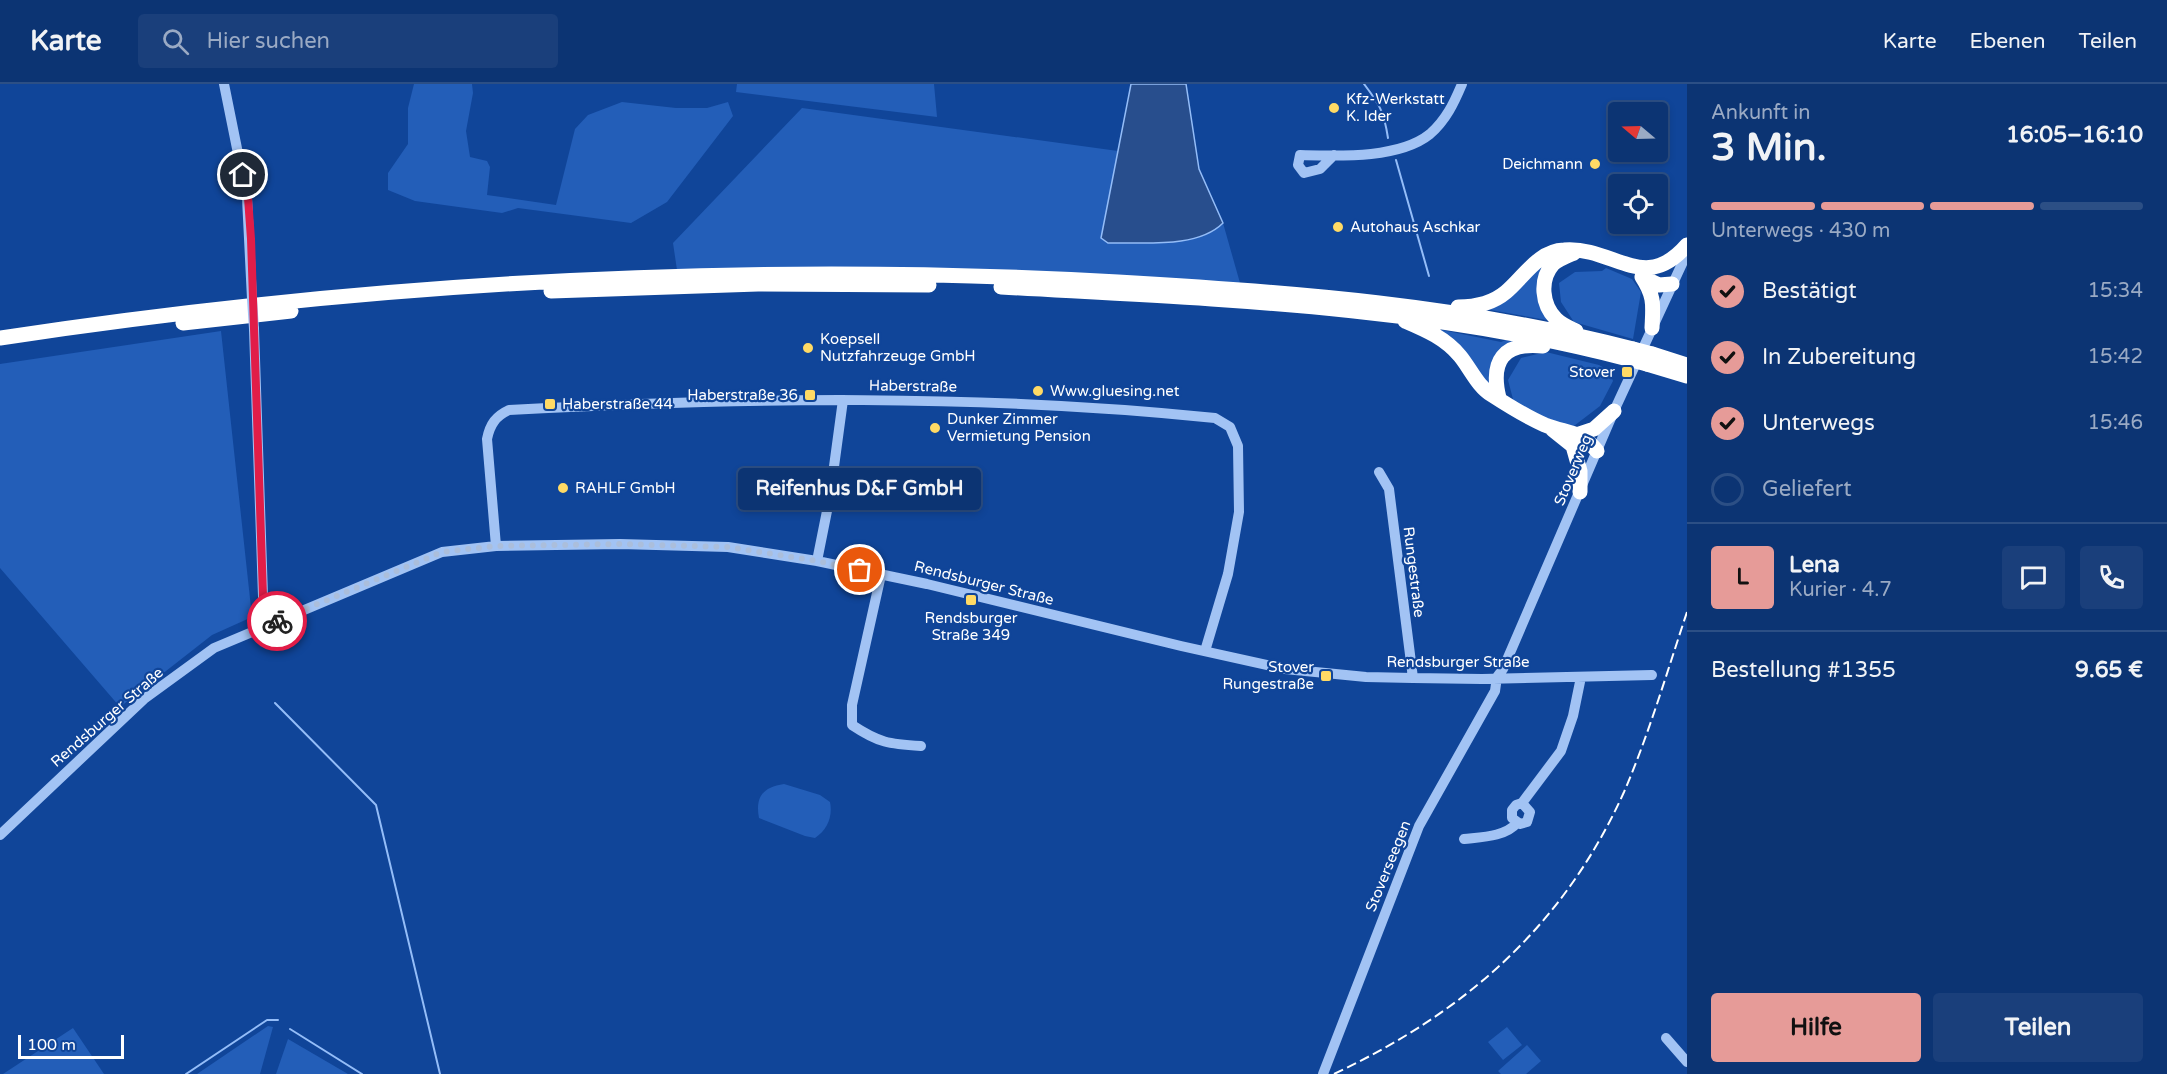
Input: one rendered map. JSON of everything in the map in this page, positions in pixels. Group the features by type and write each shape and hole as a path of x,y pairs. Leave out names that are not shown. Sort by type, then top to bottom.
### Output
{"highway":[{"path":"1646,273 1666,265 1687,245"},
{"path":"1407,305 1462,307 1491,301 1505,293 1536,262 1549,253 1563,250 1599,254 1646,273 1679,279"},
{"path":"1580,251 1553,264 1546,278 1543,292 1548,310 1556,320 1591,344"},
{"path":"0,338 191,311 391,292 547,281 739,274 885,273 1046,278 1243,289 1407,305 1459,312 1650,359 1687,364"},
{"path":"1646,273 1653,307 1652,328"},
{"path":"0,349 143,328 318,308 514,293 689,286 886,284 997,286 1270,302 1453,322 1591,344"},
{"path":"1389,314 1447,343 1491,395 1576,440 1587,452 1597,451"},
{"path":"1499,398 1495,381 1496,368 1503,357 1515,348 1527,344 1591,344"},
{"path":"1650,359 1687,376"},
{"path":"1576,440 1594,429 1614,411"},
{"path":"1576,440 1580,492"}],"street":[{"path":"224,84 248,198 264,626"},
{"path":"1334,156 1388,151 1429,135 1451,110 1462,84"},
{"name":"Stoverweg","path":"1497,677 1503,669 1614,411 1652,328 1679,279 1687,252"},
{"path":"817,561 830,496 843,400"},
{"name":"Haberstraße","path":"496,546 487,439 492,423 499,415 509,410 645,402 843,400 1048,405 1215,418 1230,427 1238,446 1239,512 1228,574 1205,651"},
{"name":"Rungestraße","path":"1379,472 1389,489 1413,678"},
{"name":"Rendsburger Straße","path":"0,835 151,694 214,648 442,552 496,546 620,544 728,547 817,561 881,575 1285,669 1366,677 1413,678 1482,679 1652,675"},
{"path":"881,575 852,705 852,725 892,745 921,746"},
{"name":"Stoverseegen","path":"1323,1074 1408,851 1419,826 1494,691 1497,677"},
{"path":"1464,839 1510,830 1517,823 1512,818 1512,810 1516,805 1522,803 1561,751 1573,716 1581,677"},
{"path":"1666,1038 1687,1062"}],"shaded area":[{"path":"414,84 472,84 473,93 466,131 470,157 487,161 490,167 487,195 556,205 575,129 588,115 622,102 676,108 707,108 728,102 733,116 667,202 631,223 518,208 502,213 415,201 388,190 388,173 408,144 408,108"},
{"path":"737,84 934,84 937,117 736,92"},
{"path":"1131,84 1186,84 1199,169 1223,223 1212,231 1199,237 1169,242 1108,243 1101,238"},
{"path":"802,108 1118,151 1101,238 1217,228 1223,223 1240,283 677,270 673,243"},
{"path":"1550,263 1552,321 1485,309 1531,271"},
{"path":"1606,268 1632,279 1641,292 1633,339 1574,322 1561,302 1559,283 1575,272 1602,271"},
{"path":"1442,330 1501,342 1506,340 1515,342 1490,387 1439,332"},
{"path":"221,331 252,617 212,635 120,707 0,568 0,364"},
{"path":"1546,352 1599,365 1609,371 1613,381 1600,406 1570,429 1514,403 1508,380 1521,358"},
{"path":"784,784 820,795 830,802 831,813 828,823 815,838 759,818 758,804 762,794 777,785"},
{"path":"268,1026 273,1027 260,1074 197,1074"},
{"path":"1507,1027 1522,1045 1503,1060 1488,1042"},
{"path":"73,1028 104,1074 3,1074"},
{"path":"288,1039 348,1074 276,1074"},
{"path":"1527,1045 1541,1061 1526,1074 1501,1074 1498,1071"}],"waterway":[{"path":"1364,84 1380,109 1388,138"},
{"path":"1396,160 1429,276"},
{"path":"275,703 376,805 440,1074"},
{"path":"186,1074 267,1020 278,1020"},
{"path":"290,1029 362,1074"}],"railway":[{"path":"1334,1074 1382,1050 1426,1023 1467,993 1505,960 1540,924 1571,884 1599,840 1624,792 1650,725 1687,612"}],"way so far":[{"path":"277,621 442,552 496,546 620,544 728,547 860,570"}],"place":[{"name":"Kfz-Werkstatt K. Ider","path":"1334,108"},
{"name":"Deichmann","path":"1595,164"},
{"name":"Autohaus Aschkar","path":"1338,227"},
{"name":"Koepsell Nutzfahrzeuge GmbH","path":"808,348"},
{"name":"Stover","path":"1627,372"},
{"name":"Www.gluesing.net","path":"1038,391"},
{"name":"Haberstraße 36","path":"810,395"},
{"name":"Haberstraße 44","path":"550,404"},
{"name":"Dunker Zimmer Vermietung Pension","path":"935,428"},
{"name":"RAHLF GmbH","path":"563,488"},
{"name":"Reifenhus D&F GmbH","path":"860,570"},
{"name":"Rendsburger Straße 349","path":"971,600"},
{"name":"Stover Rungestraße","path":"1326,676"}],"route":[{"path":"243,175 248,198 251,239 264,626 277,621"}]}
